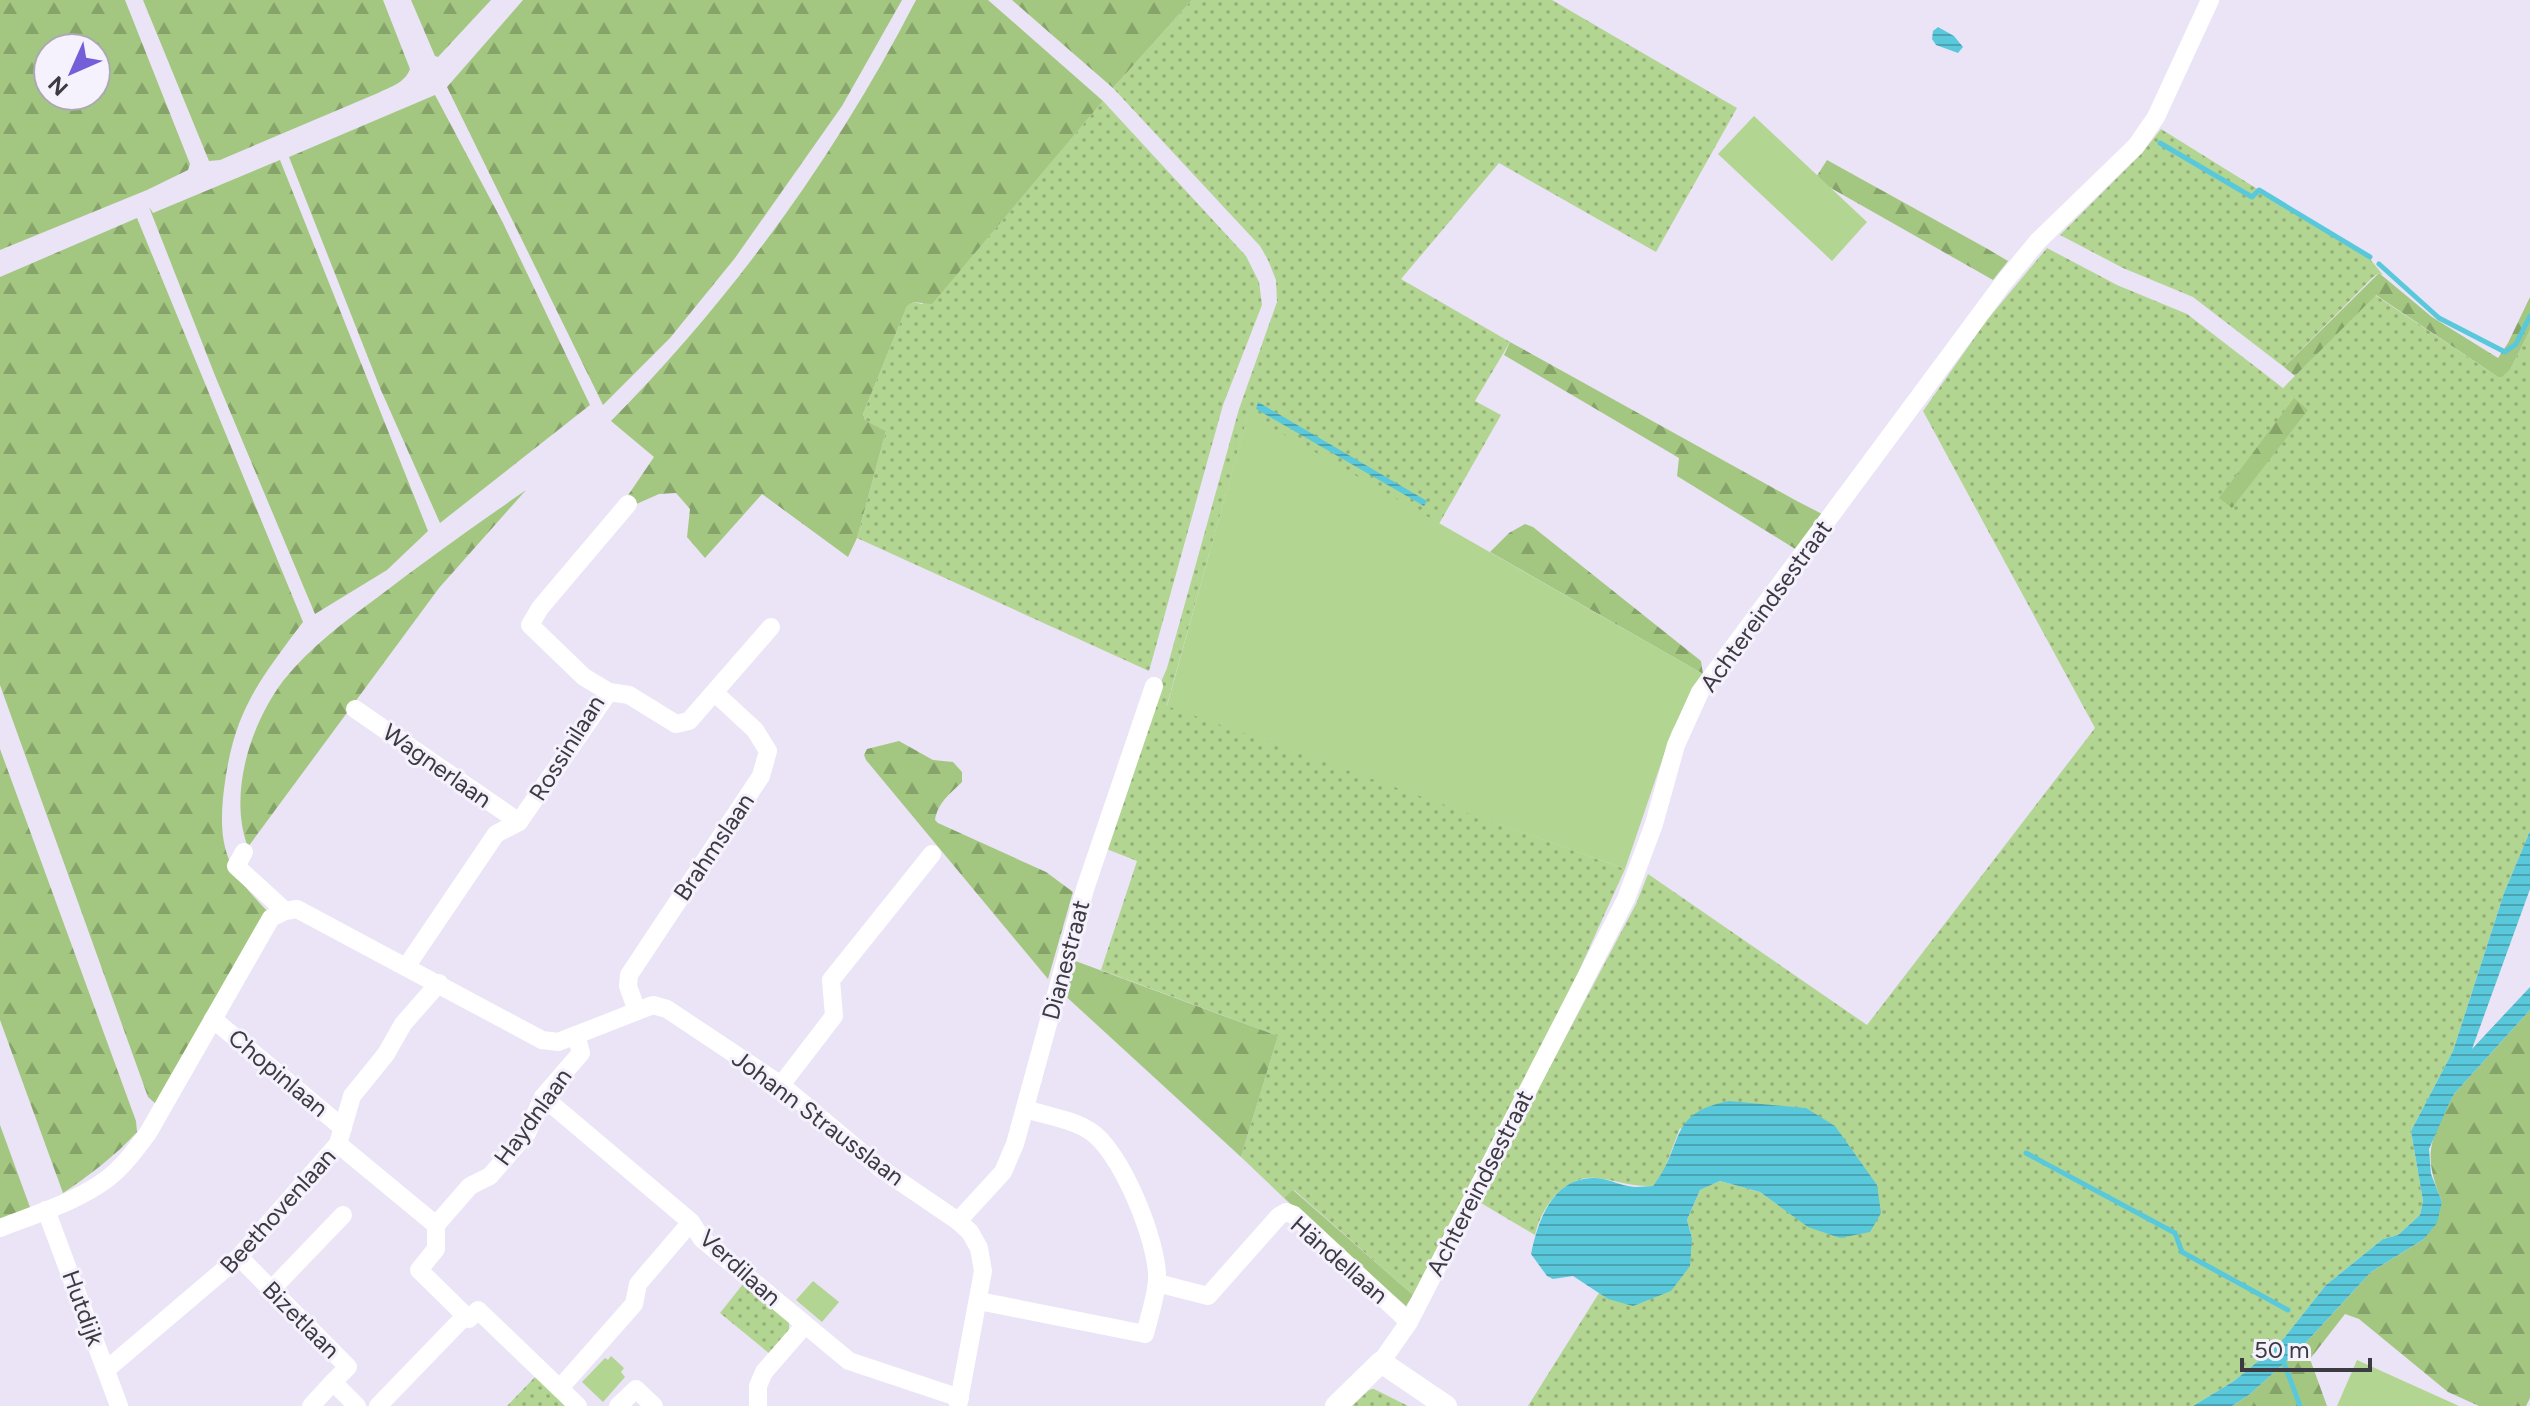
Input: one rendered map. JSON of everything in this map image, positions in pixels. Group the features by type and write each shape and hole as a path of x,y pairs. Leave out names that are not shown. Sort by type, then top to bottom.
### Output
{"street":[{"name":"Achtereindsestraat","path":"1381,1362 1409,1322 1626,899 1654,824 1676,745 1700,692 2004,282 2038,241 2136,146 2156,117 2210,0"},
{"name":"Rossinilaan","path":"406,967 496,834 519,822 609,692 584,677 530,625 540,608 628,504"},
{"path":"609,692 629,695 676,724 689,721 771,627"},
{"name":"Dianestraat","path":"958,1221 1003,1172 1015,1144 1085,889 1154,686"},
{"name":"Brahmslaan","path":"637,1011 628,986 629,975 761,776 768,751 755,730 715,693"},
{"name":"Wagnerlaan","path":"355,709 519,822"},
{"name":"Johann Strausslaan","path":"244,852 236,866 285,911 297,909 542,1040 558,1042 653,1005 667,1009 781,1085 880,1168 958,1221 970,1232 979,1248 983,1271 959,1402"},
{"path":"781,1085 834,1016 831,980 932,854"},
{"path":"0,1228 46,1210 107,1179 129,1159 148,1133 271,918 285,911"},
{"name":"Beethovenlaan","path":"106,1370 239,1257 340,1136 352,1096 386,1054 403,1024 439,983"},
{"name":"Chopinlaan","path":"213,1019 436,1225"},
{"name":"Haydnlaan","path":"436,1225 470,1186 490,1176 527,1133 543,1097 581,1053 576,1035"},
{"name":"Verdilaan","path":"543,1097 691,1222 702,1239 849,1361 959,1402"},
{"path":"979,1301 1145,1334 1157,1283 1157,1268 1135,1197 1110,1150 1092,1132 1071,1122 1026,1109"},
{"name":"Hutdijk","path":"46,1210 106,1370 115,1404"},
{"name":"Händellaan","path":"1157,1283 1208,1296 1279,1216 1286,1212 1294,1215 1409,1322"},
{"name":"Beethovenlaan","path":"271,1290 343,1215"},
{"path":"560,1388 634,1304 638,1284 691,1222"},
{"path":"436,1225 436,1249 419,1270 469,1319 478,1310 578,1406"},
{"name":"Bizetlaan","path":"239,1257 348,1367 333,1382"},
{"path":"378,1406 466,1315"},
{"path":"758,1406 758,1386 764,1372 804,1326"},
{"path":"1336,1406 1381,1362 1446,1406"},
{"path":"317,1404 333,1382 357,1406"},
{"path":"618,1406 636,1389 654,1406"}],"green space":[{"path":"0,0 125,0 190,164 188,170 0,250"},
{"path":"143,0 383,0 410,69 401,81 378,93 220,160 209,161"},
{"path":"411,0 491,0 438,57"},
{"path":"523,0 902,0 842,106 735,258 670,338 603,405 447,87"},
{"path":"916,0 988,0 1103,101 932,304 913,302 907,306 863,414 865,420 886,431 857,538 848,557 762,494 705,558 687,537 690,509 676,493 659,494 616,513 654,457 611,421 699,325 780,222 852,113"},
{"path":"1012,0 1192,0 1113,88"},
{"path":"1192,0 1552,0 1737,108 1656,252 1499,163 1401,279 1510,342 1475,401 1501,415 1439,524 1248,415 1167,705 1625,869 1559,1015 1442,1250 1413,1295 1294,1190 1284,1198 1241,1157 1278,1036 1101,970 1137,861 1104,848 1167,668 1239,409 1277,302 1276,280 1260,246 1113,88"},
{"path":"435,95 503,223 590,405 440,523 380,388 289,157"},
{"path":"1103,101 1246,256 1259,282 1262,305 1223,405 1149,671 857,538 886,431 865,420 863,414 907,306 913,302 922,304 962,268"},
{"path":"1754,116 1867,222 1832,261 1718,154"},
{"path":"2161,129 2370,259 2383,275 2379,273 2373,277 2284,367 2193,297 2123,268 2060,235 2142,153"},
{"path":"280,160 428,531 387,570 315,614 216,378 149,207 153,213"},
{"path":"1827,160 2008,261 1993,280 1815,179"},
{"path":"137,218 303,622 248,703 232,745 223,798 222,832 228,856 243,884 269,913 157,1105 148,1097 0,685 0,277"},
{"path":"2047,248 2117,285 2187,314 2283,388 2375,295 2498,377 2511,368 2530,330 2530,831 2504,893 2453,1051 2411,1131 2423,1201 2420,1215 2398,1235 2383,1239 2326,1285 2280,1343 2234,1381 2193,1406 1528,1406 1599,1293 1608,1299 1692,1238 1687,1220 1700,1190 1720,1181 1760,1192 1808,1226 1680,1128 1663,1173 1653,1186 1596,1178 1574,1182 1549,1204 1535,1235 1481,1203 1636,904 1648,874 1867,1025 2095,728 1923,411 1987,320"},
{"path":"2379,273 2432,317 2498,358 2530,297 2530,330 2511,368 2498,377 2376,295 2295,376 2284,367"},
{"path":"1510,342 1824,515 1797,550 1677,476 1679,458 1504,355"},
{"path":"2294,398 2308,410 2232,508 2219,498"},
{"path":"1248,414 1703,674 1672,731 1625,869 1167,706"},
{"path":"526,490 439,588 248,847 240,805 246,761 261,718 283,681 304,657 340,626"},
{"path":"1525,524 1533,527 1701,661 1703,674 1490,552 1509,533"},
{"path":"899,741 933,760 953,762 962,772 962,782 939,808 935,820 938,823 1046,872 1073,892 1048,979 866,760 864,755 867,749"},
{"path":"0,749 136,1121 137,1132 129,1141 63,1193 0,1020"},
{"path":"1070,959 1278,1036 1241,1157 1060,991"},
{"path":"2530,1010 2530,1398 2526,1406 2479,1406 2448,1392 2359,1319 2345,1314 2310,1359 2327,1406 2232,1406 2249,1395 2300,1349 2371,1272 2424,1239 2442,1202 2431,1158 2439,1124 2454,1094"},
{"path":"0,1125 31,1210 0,1222"},
{"path":"1293,1190 1413,1295 1406,1306 1284,1198"},
{"path":"813,1281 839,1302 822,1322 796,1300"},
{"path":"743,1284 789,1322 789,1333 770,1354 720,1313"},
{"path":"611,1356 624,1368 621,1372 625,1377 603,1402 582,1382 605,1358 608,1360"},
{"path":"2357,1360 2459,1406 2337,1406"},
{"path":"536,1376 567,1406 507,1406"},
{"path":"1374,1389 1408,1406 1352,1406"}],"water":[{"path":"1938,27 1954,36 1963,47 1958,53 1936,45 1932,39 1933,31"},
{"path":"1258,402 1427,501 1424,506 1256,409"},
{"path":"2530,831 2530,889 2472,1049 2530,987 2530,1010 2454,1094 2429,1149 2431,1174 2442,1202 2437,1223 2424,1239 2371,1272 2300,1349 2249,1395 2232,1406 2193,1406 2234,1381 2280,1343 2326,1285 2383,1239 2398,1235 2420,1215 2423,1201 2411,1131 2453,1051 2504,893"},
{"path":"1729,1101 1806,1108 1835,1126 1877,1185 1881,1213 1870,1232 1840,1238 1808,1227 1760,1192 1720,1181 1700,1190 1687,1220 1692,1238 1690,1266 1671,1291 1633,1306 1608,1299 1573,1276 1553,1279 1547,1276 1531,1254 1543,1216 1557,1194 1578,1180 1592,1178 1631,1187 1653,1186 1686,1123 1709,1106"}],"waterway":[{"path":"2160,143 2252,197 2259,190 2370,257"},
{"path":"2379,264 2439,318 2505,352 2516,344 2530,316"},
{"path":"2026,1153 2175,1233 2182,1252 2288,1310"},
{"path":"2284,1363 2300,1406"}]}
